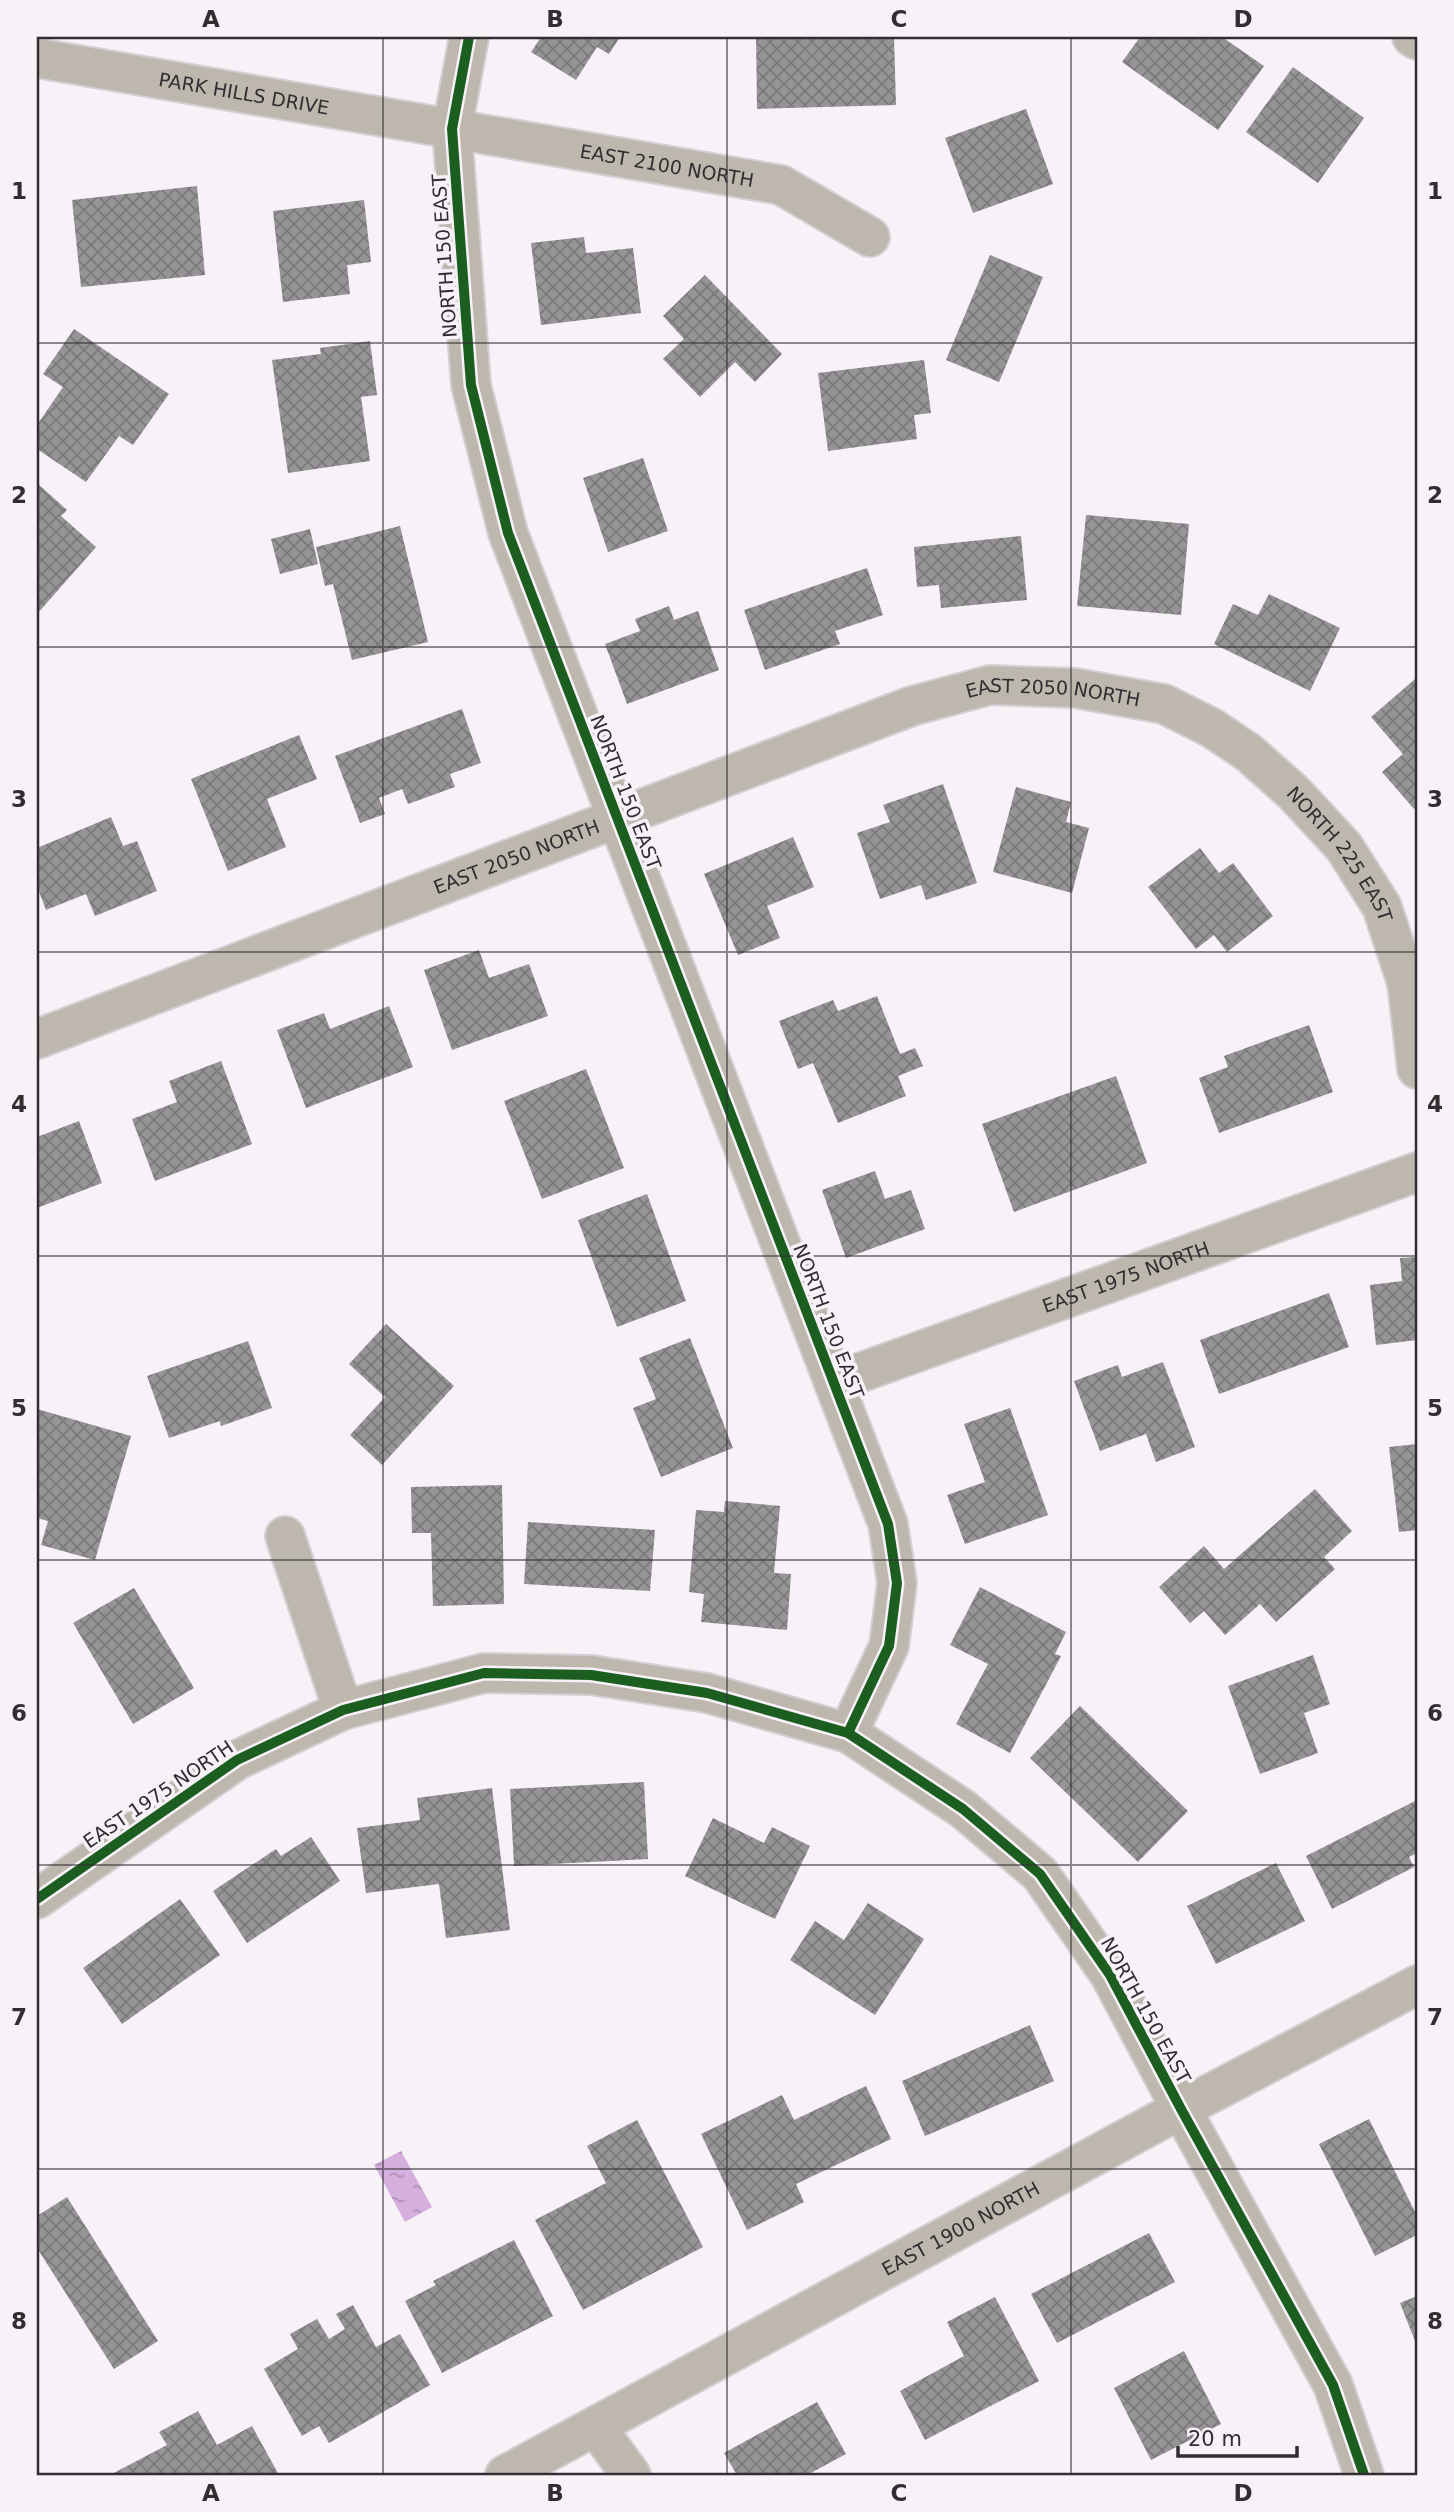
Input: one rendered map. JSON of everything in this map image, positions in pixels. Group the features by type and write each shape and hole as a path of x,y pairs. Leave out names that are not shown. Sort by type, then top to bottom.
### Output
{"street":[{"name":"NORTH 150 EAST","path":"469,37 452,129 471,385 508,533 888,1524 897,1583 890,1646 848,1733 963,1809 1040,1874 1110,1975 1333,2385 1364,2475"},
{"path":"1412,37 1417,40"},
{"name":"PARK HILLS DRIVE","path":"38,63 452,129"},
{"name":"EAST 2100 NORTH","path":"452,129 781,185 870,237"},
{"name":"EAST 2050 NORTH","path":"37,1039 912,706 990,685 1075,688 1164,704"},
{"name":"NORTH 225 EAST","path":"1164,704 1212,728 1249,753 1294,793 1344,847 1382,906 1408,983 1417,1069"},
{"name":"EAST 1975 NORTH","path":"834,1382 1417,1172"},
{"path":"285,1536 343,1710"},
{"name":"EAST 1975 NORTH","path":"37,1899 237,1760 343,1710 484,1673 591,1675 707,1693 848,1733"},
{"name":"EAST 1900 NORTH","path":"505,2475 1181,2109 1417,1985"},
{"path":"596,2427 631,2475"}],"water":[{"path":"401,2151 432,2207 405,2222 374,2165"}],"building":[{"path":"541,37 620,37 609,54 597,47 576,80 531,52"},
{"path":"756,37 894,37 896,105 757,109"},
{"path":"1140,37 1222,37 1264,66 1218,130 1122,62"},
{"path":"1293,67 1364,118 1318,183 1246,132"},
{"path":"1026,109 1053,184 973,213 945,138"},
{"path":"197,186 205,275 81,287 72,200"},
{"path":"364,200 371,262 347,265 350,294 283,302 273,211"},
{"path":"584,237 586,253 633,248 641,313 541,325 531,243"},
{"path":"990,255 1043,277 999,382 946,360"},
{"path":"705,275 782,354 755,382 735,362 700,397 663,359 684,339 663,316"},
{"path":"74,329 169,394 133,445 119,436 86,482 37,449 37,425 63,387 43,374"},
{"path":"370,341 377,395 361,397 370,461 288,473 272,360 321,354 320,348"},
{"path":"924,360 931,413 914,415 917,439 828,451 818,373"},
{"path":"643,458 668,531 608,552 583,478"},
{"path":"37,483 67,510 61,516 96,547 37,614"},
{"path":"1086,515 1189,524 1181,615 1077,606"},
{"path":"400,526 428,642 352,660 333,584 325,586 316,547"},
{"path":"310,529 318,564 280,574 271,539"},
{"path":"1021,536 1027,600 941,608 939,585 917,587 914,547"},
{"path":"867,568 883,615 835,631 840,644 765,670 744,610"},
{"path":"1269,594 1340,628 1310,691 1214,644 1233,604 1258,615"},
{"path":"669,606 674,620 698,611 719,670 627,704 605,644 640,631 635,619"},
{"path":"1415,679 1417,806 1414,809 1382,772 1403,754 1371,717"},
{"path":"462,709 481,763 450,774 455,787 408,804 402,789 379,798 385,814 360,823 335,756"},
{"path":"299,735 317,779 267,799 286,847 228,871 191,779"},
{"path":"943,784 977,883 926,900 921,885 880,899 857,833 890,822 883,805"},
{"path":"1016,787 1071,802 1066,822 1089,828 1072,893 993,872"},
{"path":"111,817 123,846 137,841 157,891 95,916 86,894 46,910 37,886 37,848"},
{"path":"793,837 814,887 767,906 780,938 738,955 704,874"},
{"path":"1200,848 1219,873 1233,863 1273,916 1227,952 1214,935 1196,949 1148,887"},
{"path":"479,950 489,978 529,964 548,1016 452,1050 424,970"},
{"path":"877,996 900,1054 915,1048 923,1066 898,1076 906,1096 838,1123 813,1063 798,1069 779,1021 833,1000 838,1011"},
{"path":"389,1006 413,1067 306,1108 277,1030 324,1013 330,1029"},
{"path":"1309,1025 1333,1092 1219,1133 1199,1078 1228,1067 1224,1056"},
{"path":"221,1061 252,1144 155,1181 132,1119 177,1102 169,1081"},
{"path":"586,1069 624,1168 542,1199 504,1101"},
{"path":"1116,1076 1147,1163 1014,1212 982,1124"},
{"path":"79,1121 102,1183 37,1208 37,1137"},
{"path":"875,1171 885,1199 911,1190 925,1229 846,1258 822,1190"},
{"path":"647,1194 686,1301 617,1327 578,1220"},
{"path":"1417,1257 1417,1340 1376,1345 1370,1285 1402,1281 1400,1258"},
{"path":"1329,1293 1349,1347 1219,1394 1200,1340"},
{"path":"386,1324 454,1386 382,1465 350,1435 385,1397 349,1364"},
{"path":"690,1338 733,1448 661,1477 633,1408 656,1399 639,1358"},
{"path":"248,1341 272,1408 221,1426 220,1421 169,1438 147,1376"},
{"path":"1163,1362 1195,1447 1156,1462 1146,1434 1100,1451 1074,1381 1118,1365 1122,1377"},
{"path":"1010,1408 1048,1515 965,1544 947,1495 985,1482 964,1424"},
{"path":"37,1409 131,1436 95,1560 41,1545 48,1521 37,1518"},
{"path":"1417,1444 1417,1530 1399,1532 1389,1447"},
{"path":"502,1485 504,1604 433,1606 431,1533 412,1533 411,1487"},
{"path":"1315,1489 1352,1531 1324,1557 1335,1569 1276,1622 1260,1604 1225,1635 1204,1611 1190,1623 1159,1587 1204,1546 1224,1569"},
{"path":"725,1501 780,1506 774,1573 791,1574 787,1630 701,1622 704,1594 689,1592 696,1510 724,1512"},
{"path":"528,1522 655,1530 650,1591 524,1584"},
{"path":"980,1587 1066,1632 1055,1654 1061,1656 1010,1753 956,1724 988,1664 950,1645"},
{"path":"134,1588 194,1688 133,1724 73,1623"},
{"path":"1313,1655 1330,1704 1304,1713 1318,1753 1260,1774 1228,1686"},
{"path":"1080,1706 1188,1811 1138,1862 1030,1758"},
{"path":"644,1782 648,1859 514,1866 510,1789"},
{"path":"492,1788 510,1930 446,1938 439,1884 366,1893 357,1828 420,1820 417,1798"},
{"path":"1417,1800 1417,1853 1409,1857 1414,1867 1332,1909 1306,1856"},
{"path":"713,1818 764,1843 772,1827 810,1846 775,1919 685,1876"},
{"path":"311,1837 340,1881 247,1943 213,1891 276,1849 281,1856"},
{"path":"1276,1863 1305,1921 1216,1964 1187,1906"},
{"path":"180,1899 220,1955 122,2024 83,1968"},
{"path":"868,1903 924,1939 875,2015 790,1960 815,1921 844,1940"},
{"path":"1030,2025 1054,2081 925,2136 902,2081"},
{"path":"866,2086 891,2139 796,2184 804,2202 747,2230 701,2134 782,2095 794,2120"},
{"path":"1369,2119 1417,2216 1417,2235 1375,2256 1319,2144"},
{"path":"637,2120 703,2247 583,2310 535,2220 606,2183 587,2146"},
{"path":"67,2197 158,2341 114,2369 37,2248 37,2216"},
{"path":"1149,2233 1175,2282 1057,2343 1031,2294"},
{"path":"514,2240 553,2316 442,2373 405,2301 436,2285 433,2281"},
{"path":"1417,2296 1417,2346 1400,2303"},
{"path":"995,2297 1039,2381 925,2440 900,2391 964,2356 947,2322"},
{"path":"353,2305 376,2347 400,2334 430,2385 329,2443 319,2426 302,2436 264,2369 298,2349 290,2334 317,2319 329,2339 345,2329 336,2314"},
{"path":"1184,2351 1221,2424 1151,2460 1114,2388"},
{"path":"817,2402 846,2454 807,2475 737,2475 724,2453"},
{"path":"198,2411 217,2445 252,2426 279,2475 110,2475 167,2445 159,2432"}],"cycle path":[{"path":"469,37 452,129 471,385 508,533 888,1524 897,1583 889,1646 848,1733"},
{"path":"37,1899 237,1760 343,1710 484,1673 591,1675 707,1693 848,1733 963,1809 1040,1874 1110,1975 1333,2385 1364,2475"}]}
